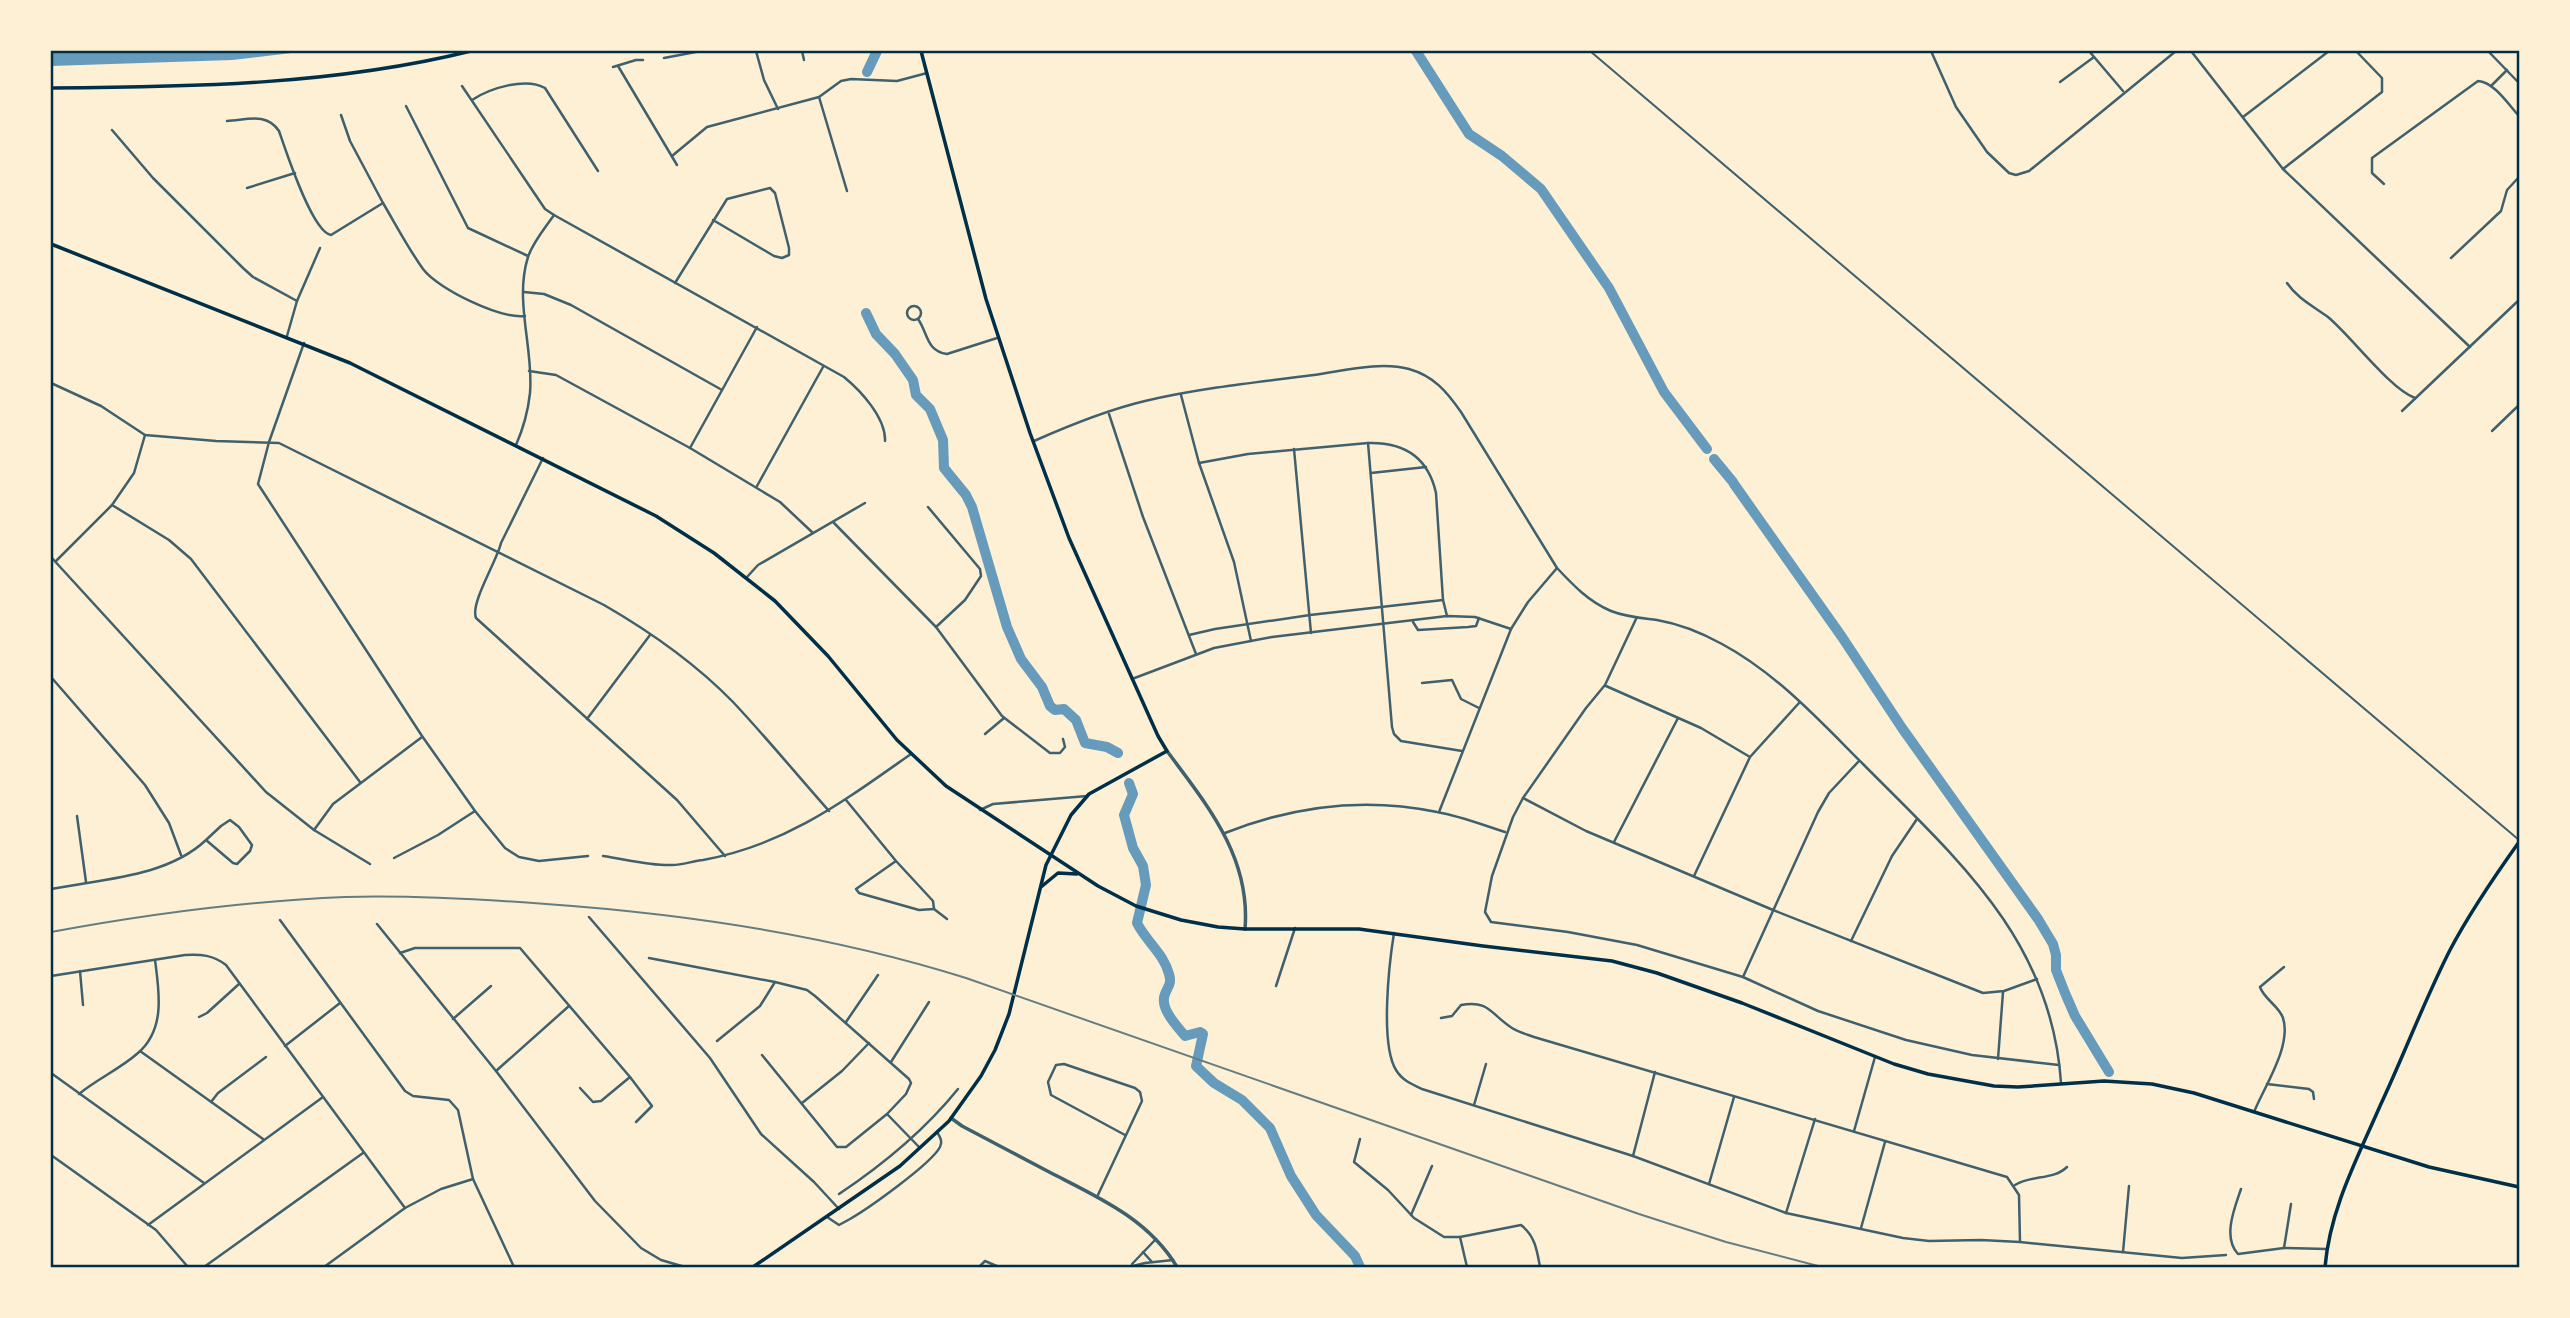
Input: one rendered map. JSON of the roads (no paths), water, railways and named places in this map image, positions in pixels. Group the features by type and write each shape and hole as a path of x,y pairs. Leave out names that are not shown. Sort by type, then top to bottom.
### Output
{"main road":[{"path":"51,89 255,83 342,74 471,51"},
{"path":"753,1267 900,1166 951,1117 988,1063 1011,1005 1038,891 1051,855 1071,815 1087,796 1167,751 1073,547 1034,441 998,338 921,51"},
{"path":"51,244 287,336 370,372 656,516 747,577 775,601 812,639 911,754 946,786 1086,878 1136,906 1196,924 1245,929 1333,928 1588,956 1637,967 1742,1003 1875,1057 1928,1074 1994,1086 2104,1081 2152,1084 2194,1093 2447,1172 2519,1187"},
{"path":"2325,1267 2335,1213 2361,1147 2449,953 2480,898 2519,841"},
{"path":"1038,891 1047,880 1058,873 1069,872 1086,878"}],"street":[{"path":"664,58 701,51"},
{"path":"755,51 764,80 778,109"},
{"path":"802,51 804,60"},
{"path":"1931,51 1966,124 2001,166 2016,175 2029,171 2176,51"},
{"path":"2089,51 2124,92"},
{"path":"2191,51 2283,170 2470,347"},
{"path":"2242,118 2329,51"},
{"path":"2283,170 2382,92 2382,78 2356,51"},
{"path":"2488,51 2519,83"},
{"path":"2060,82 2094,57"},
{"path":"643,60 615,67 677,165"},
{"path":"2491,86 2507,70"},
{"path":"672,156 707,127 819,97 841,81 897,81 927,73"},
{"path":"2384,184 2372,173 2372,158 2478,81 2491,86 2519,116"},
{"path":"472,100 482,94 506,88 531,83 539,85 545,89 598,171"},
{"path":"463,86 545,209 844,377 863,393 884,430 885,441"},
{"path":"819,97 847,191"},
{"path":"407,106 468,228 528,256"},
{"path":"341,115 350,141 383,203 423,269 434,279 502,314 525,316"},
{"path":"227,121 261,118 274,124 313,216 326,235 335,234 383,203"},
{"path":"112,130 153,178 243,268 253,277 297,301"},
{"path":"247,188 295,173"},
{"path":"2451,258 2501,211 2507,190 2519,177"},
{"path":"675,283 713,220 727,199 757,189 773,189 789,255 782,258 774,256 713,220"},
{"path":"516,446 526,421 531,391 524,292 528,256 554,215"},
{"path":"287,336 297,301 320,248"},
{"path":"2287,282 2295,294 2334,323 2398,387 2415,398"},
{"path":"524,292 544,294 571,305 722,390"},
{"path":"2402,411 2519,300"},
{"path":"918,319 930,346 939,353 947,354 998,338"},
{"path":"690,448 757,327"},
{"path":"304,343 269,442 258,484 422,736 505,848 519,856 539,861 588,856"},
{"path":"757,488 823,366"},
{"path":"1034,441 1143,401 1181,394 1397,366 1433,379 1449,395 1557,568 1594,602 1614,612 1684,627 1723,644 1763,671 1962,863 2020,943 2037,979 2050,1015 2061,1083"},
{"path":"529,372 556,374 690,448 780,502 813,533"},
{"path":"51,383 101,406 145,435 279,443 604,605 696,669 731,700 829,811"},
{"path":"1181,394 1199,463 1234,562 1251,641"},
{"path":"2492,431 2519,405"},
{"path":"1109,413 1143,517 1196,654"},
{"path":"55,562 112,505 134,473 145,435"},
{"path":"1199,463 1248,454 1385,442 1414,455 1426,467 1436,494 1443,600 1447,616"},
{"path":"1368,443 1394,734 1401,741 1462,751"},
{"path":"1294,449 1311,633"},
{"path":"543,458 474,607 476,618 677,800 725,856"},
{"path":"1371,473 1426,467"},
{"path":"747,577 758,565 865,503"},
{"path":"112,505 169,540 191,559 360,782"},
{"path":"928,507 980,569 981,576 965,600 936,627"},
{"path":"834,523 936,627 1004,718 1050,753 1060,753 1065,747 1063,739"},
{"path":"51,557 266,792 314,830 370,864"},
{"path":"1439,812 1511,629 1528,602 1557,568"},
{"path":"1189,635 1310,615 1443,600"},
{"path":"1132,679 1214,648 1311,633 1447,616 1479,618 1511,629"},
{"path":"1412,620 1418,630 1468,628 1476,626 1479,618"},
{"path":"1636,618 1605,685 1523,797 1506,833 1492,876 1485,912 1487,917 1496,924 1568,932 1637,945 1743,977 1818,1011 1861,1026 1943,1049 1998,1059 2059,1065"},
{"path":"586,720 650,635"},
{"path":"51,677 150,791 169,823 181,855"},
{"path":"1422,683 1452,680 1461,699 1479,708"},
{"path":"1605,685 1678,718 1751,757"},
{"path":"1694,876 1751,757 1799,703"},
{"path":"985,734 1004,718"},
{"path":"1614,842 1678,718"},
{"path":"314,830 333,804 422,736"},
{"path":"1167,751 1225,833 1241,878 1245,929"},
{"path":"603,856 671,865 725,856 778,838 829,811 911,754"},
{"path":"1743,977 1829,793 1859,761"},
{"path":"980,810 992,804 1087,796"},
{"path":"1523,797 1586,831 1851,942 1983,993 2004,991 2037,979"},
{"path":"846,800 933,901 934,909"},
{"path":"1225,833 1289,813 1333,805 1372,804 1439,812 1506,833"},
{"path":"394,858 438,835 475,811"},
{"path":"77,816 86,883"},
{"path":"1851,942 1892,856 1917,819"},
{"path":"51,889 162,868 181,855 195,850 220,826 230,820 239,827 251,845 250,851 237,864 233,863 206,840"},
{"path":"896,861 856,889 859,894 919,910 934,909 947,919"},
{"path":"589,918 710,1058 761,1134 814,1182 839,1209"},
{"path":"281,920 405,1091 413,1096 443,1098 454,1104 458,1110 473,1179 514,1267"},
{"path":"377,924 496,1071 578,1180 620,1229 651,1255 685,1267"},
{"path":"1276,986 1295,928"},
{"path":"1394,933 1387,987 1390,1059 1396,1072 1408,1083 1633,1156 1786,1213 1903,1238 1929,1241 2020,1242 2182,1258 2226,1255"},
{"path":"400,954 415,948 520,948 652,1105 636,1122"},
{"path":"51,976 185,955 208,955 226,965 405,1208"},
{"path":"649,958 807,990 891,1062 911,1083 906,1094 887,1114 867,1132 841,1149 762,1055"},
{"path":"79,1094 141,1051 153,1031 159,1010 155,960"},
{"path":"2254,1112 2280,1052 2284,1021 2260,988 2284,967"},
{"path":"80,971 83,1005"},
{"path":"846,1022 877,975"},
{"path":"718,1041 760,1006 775,982"},
{"path":"199,1017 239,984"},
{"path":"453,1019 491,986"},
{"path":"1998,1059 2004,991"},
{"path":"891,1062 929,1002"},
{"path":"285,1046 340,1003"},
{"path":"1441,1018 1452,1016 1461,1005 1478,1003 1496,1013 1513,1029 1534,1037 2007,1177 2015,1185 2019,1195 2020,1242"},
{"path":"496,1071 570,1005"},
{"path":"802,1103 842,1071 869,1043"},
{"path":"141,1051 263,1139"},
{"path":"211,1102 218,1093 266,1057"},
{"path":"1854,1132 1875,1057"},
{"path":"1097,1197 1142,1101 1140,1092 1064,1063 1056,1065 1048,1082 1051,1096 1125,1135"},
{"path":"1474,1105 1486,1064"},
{"path":"1633,1156 1656,1072"},
{"path":"51,1073 204,1183"},
{"path":"580,1088 593,1102 601,1101 630,1077"},
{"path":"2267,1084 2309,1089 2313,1092 2314,1099"},
{"path":"839,1194 885,1162 943,1108 958,1089"},
{"path":"1709,1184 1735,1096"},
{"path":"148,1225 323,1097"},
{"path":"887,1114 920,1148"},
{"path":"951,1117 962,1126 1134,1219 1156,1239 1177,1267"},
{"path":"1786,1213 1815,1119"},
{"path":"827,1217 839,1225 915,1172 940,1146 941,1139 937,1132"},
{"path":"1360,1139 1354,1162 1388,1190 1411,1215 1444,1237 1460,1237 1521,1226 1534,1240 1540,1267"},
{"path":"1861,1228 1885,1142"},
{"path":"204,1267 364,1152"},
{"path":"51,1155 162,1236 188,1267"},
{"path":"1411,1215 1432,1166"},
{"path":"2015,1185 2021,1181 2060,1174 2067,1167"},
{"path":"324,1267 405,1208 441,1189 473,1179"},
{"path":"2123,1252 2129,1186"},
{"path":"2241,1189 2231,1227 2234,1249 2238,1254 2284,1248 2327,1249"},
{"path":"2284,1248 2291,1204"},
{"path":"1460,1237 1468,1267"},
{"path":"1129,1267 1156,1239"},
{"path":"1143,1252 1152,1262"},
{"path":"979,1267 985,1261 999,1267"},
{"path":"1129,1267 1173,1261"}],"lane":[{"path":"1590,51 2519,841"}],"water":[{"path":"51,51 308,51 232,60 51,66"}],"waterway":[{"path":"867,72 877,51"},
{"path":"1416,51 1469,134 1502,156 1541,189 1609,288 1664,392 1707,449"},
{"path":"866,313 876,334 895,354 913,380 916,395 930,409 943,440 944,468 966,495 972,507 1007,627 1021,659 1042,687 1050,706 1055,710 1064,709 1076,720 1085,743 1107,747 1118,753"},
{"path":"1714,459 1733,482"},
{"path":"1734,484 2038,919 2053,944 2056,970 2075,1016 2109,1072"},
{"path":"1129,783 1133,794 1124,815 1133,848 1143,866 1146,885 1137,923 1167,967 1170,983 1164,1005 1185,1036 1200,1032 1203,1034 1196,1066 1214,1083 1242,1100 1270,1128 1291,1176 1316,1215 1355,1256 1360,1267"}],"railway":[{"path":"51,932 234,905 345,897 395,897 599,908 705,920 811,938 966,978 1639,1214 1726,1242 1822,1267"}]}
